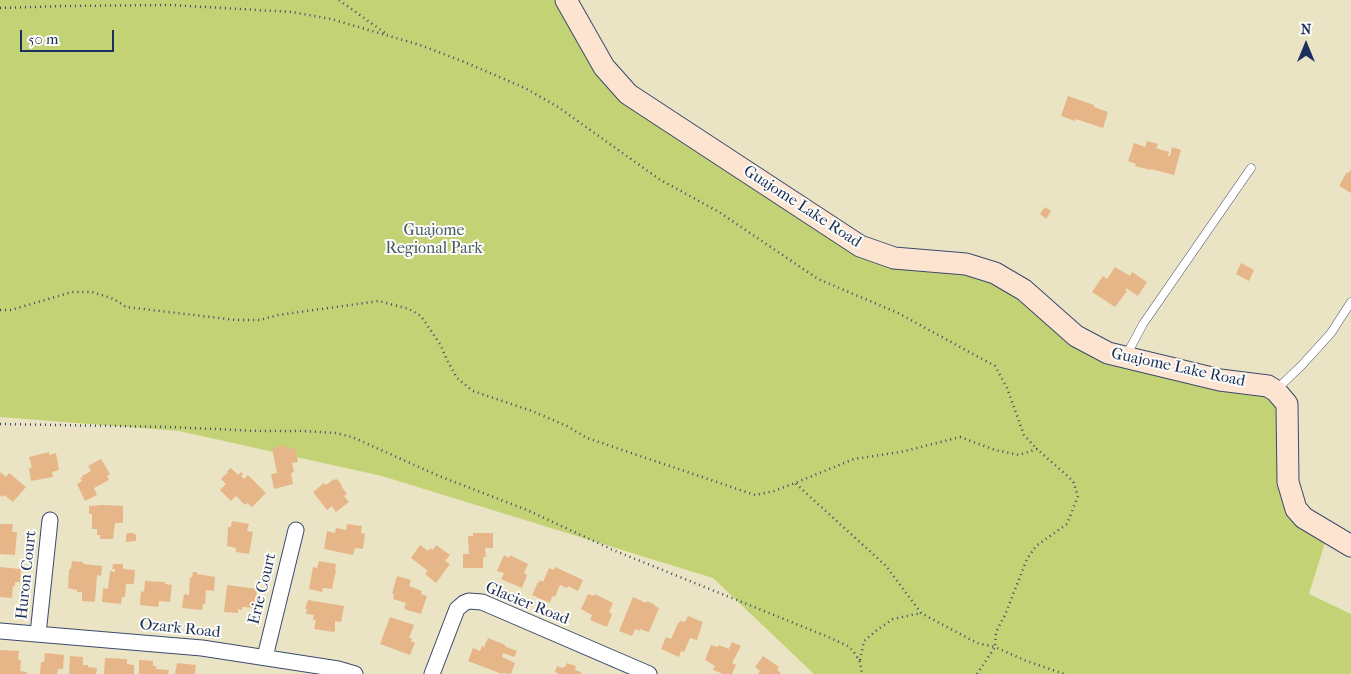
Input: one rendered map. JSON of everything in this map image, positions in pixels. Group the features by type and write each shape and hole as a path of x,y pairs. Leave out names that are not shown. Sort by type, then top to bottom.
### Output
{"street":[{"name":"Guajome Lake Road","path":"566,0 604,67 628,94 860,246 894,258 966,264 995,273 1024,290 1076,336 1108,353 1220,380 1268,386 1275,390"},
{"path":"1275,390 1286,404 1288,482 1296,509 1304,518 1351,546"},
{"name":"Huron Court","path":"38,634 50,520"},
{"name":"Erie Court","path":"265,656 296,530"},
{"name":"Glacier Road","path":"432,674 457,609 469,601 482,602 621,668 649,674"},
{"name":"Ozark Road","path":"0,630 202,648 338,668 355,674"}],"lane":[{"path":"1125,357 1143,324 1251,168"},
{"path":"1275,390 1302,365 1331,333 1351,302"}],"path":[{"path":"339,0 388,36"},
{"path":"0,8 171,5 292,12 331,19 420,45 525,88 558,107 659,179 719,212 818,279 898,314 995,366 1007,388 1024,435 1037,449 1074,481 1078,496 1067,524 1036,546 1027,559 1005,615 996,632 995,647 977,674"},
{"path":"0,310 11,310 72,292 92,292 114,299 126,307 236,320 260,320 286,314 379,301 409,309 421,316 440,344 457,378 474,391 532,411 567,426 587,438 755,494 774,491 854,459 901,452 960,437 995,450 1020,455 1037,449"},
{"path":"0,424 336,432 352,437 439,476 527,510 613,550 826,636 848,646 860,662"},
{"path":"795,483 886,566 921,612 977,643 995,647 1024,660 1064,674"},
{"path":"862,674 860,662 864,641 893,618 921,612"}],"green space":[{"name":"Guajome Regional Park","path":"0,0 565,0 607,72 859,246 964,264 1080,339 1279,394 1288,488 1328,533 1309,594 1351,614 1351,674 814,674 713,578 382,476 179,431 0,417"}],"building":[{"path":"1068,96 1108,112 1103,128 1061,116"},
{"path":"1147,141 1158,144 1156,148 1169,152 1168,156 1170,156 1172,147 1181,150 1174,175 1135,166 1136,164 1128,161 1134,143 1145,147"},
{"path":"1351,169 1351,193 1339,186 1347,172 1349,173"},
{"path":"1045,207 1051,211 1046,219 1040,214"},
{"path":"1241,263 1254,270 1249,281 1236,274"},
{"path":"1115,267 1130,276 1132,272 1147,282 1138,296 1126,288 1125,290 1127,291 1115,307 1092,292 1103,276 1107,279"},
{"path":"286,445 287,449 295,448 298,462 292,463 294,472 291,473 293,484 274,489 271,474 277,473 272,448"},
{"path":"49,452 49,455 56,453 59,470 52,472 53,477 31,481 29,468 32,468 29,457"},
{"path":"101,459 110,474 107,476 109,480 94,488 97,495 85,501 77,484 82,481 80,478 82,476 91,471 88,466"},
{"path":"231,468 238,475 241,472 243,474 241,476 244,479 248,475 266,493 252,507 247,503 245,505 236,496 231,501 220,490 226,484 221,479"},
{"path":"0,472 6,477 9,473 26,487 13,502 4,495 2,497 0,495"},
{"path":"337,479 342,485 347,494 344,496 349,502 336,512 332,506 327,510 313,492 324,483 326,485"},
{"path":"89,506 123,506 123,523 115,523 113,539 100,539 100,535 97,535 97,529 92,529 92,514 89,514"},
{"path":"232,521 249,524 247,531 253,532 249,554 236,552 236,548 227,546 228,527 231,527"},
{"path":"0,524 13,524 12,532 17,532 15,555 0,554"},
{"path":"347,524 362,526 361,533 365,534 363,549 355,548 353,555 324,549 327,531 335,533 336,528 346,530"},
{"path":"128,533 136,535 136,541 126,542 126,535"},
{"path":"473,533 493,533 493,548 485,548 486,557 483,557 483,568 463,568 463,554 469,554 468,536 473,536"},
{"path":"420,545 428,551 430,548 433,550 436,545 450,555 445,561 450,564 436,583 425,574 428,571 411,558"},
{"path":"504,555 509,558 510,555 528,564 524,573 527,575 522,588 501,579 504,573 497,571"},
{"path":"72,561 102,566 101,576 97,575 95,602 82,601 82,592 77,592 77,589 68,588 69,570"},
{"path":"319,561 336,564 332,589 323,588 322,592 309,589 313,567 317,568"},
{"path":"113,564 123,564 123,569 135,570 134,584 126,584 125,597 122,597 121,604 102,602 103,588 108,589 110,571 115,572 115,569 112,569"},
{"path":"0,567 21,569 20,582 15,582 15,586 13,586 12,598 0,597"},
{"path":"555,567 583,580 578,591 568,586 567,588 560,585 555,597 552,596 550,603 532,595 538,582 540,580 543,582 549,568 554,570"},
{"path":"193,572 215,577 214,591 206,590 205,604 203,604 202,610 182,608 184,594 189,595 190,577 192,578"},
{"path":"397,576 411,580 409,586 422,591 421,594 427,596 421,614 407,610 404,608 406,603 393,599 394,594 392,594"},
{"path":"145,581 165,582 165,584 172,585 170,602 159,601 158,607 140,605 141,591 144,592"},
{"path":"227,585 257,589 255,608 242,607 242,610 238,609 238,613 224,612"},
{"path":"588,594 594,596 595,594 613,603 609,612 612,614 607,627 590,620 592,615 581,609"},
{"path":"633,597 646,603 647,601 659,608 649,632 641,628 640,631 635,629 632,636 619,631"},
{"path":"308,600 344,606 341,622 335,621 335,631 314,629 316,620 313,620 314,615 306,614 307,609 305,609"},
{"path":"688,616 703,622 697,640 690,638 684,652 681,651 679,657 661,649 666,637 671,639 678,623 680,621 685,622"},
{"path":"390,617 414,625 409,638 412,638 411,641 415,643 410,655 380,644"},
{"path":"488,638 517,651 514,657 503,653 502,657 515,663 511,674 502,674 468,661 473,648 480,651 482,646 485,647"},
{"path":"732,642 741,646 732,663 736,665 732,674 723,674 713,670 715,666 705,660 711,645 718,647 719,645 729,649"},
{"path":"0,650 19,651 18,660 21,660 20,671 27,672 27,674 0,674"},
{"path":"45,653 64,655 63,669 58,669 57,674 40,674 41,662 44,662"},
{"path":"70,656 83,657 83,665 97,668 96,674 69,674"},
{"path":"763,656 779,667 777,670 780,674 758,674 760,671 755,667"},
{"path":"105,658 127,659 127,664 134,665 134,674 104,674"},
{"path":"139,660 153,661 153,666 156,666 156,669 169,670 168,674 139,674"},
{"path":"177,663 196,665 195,674 175,674"},
{"path":"567,663 576,666 575,670 581,672 581,674 559,674 555,672 557,666 563,668"}]}
